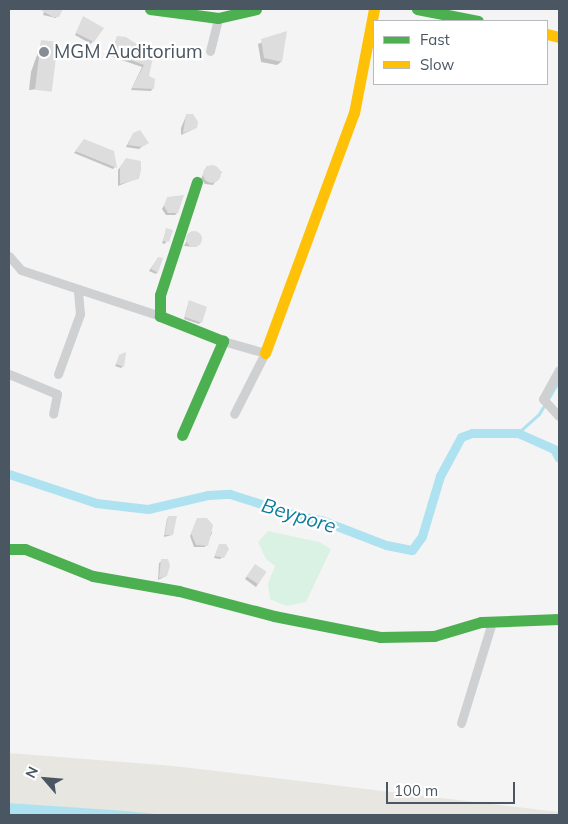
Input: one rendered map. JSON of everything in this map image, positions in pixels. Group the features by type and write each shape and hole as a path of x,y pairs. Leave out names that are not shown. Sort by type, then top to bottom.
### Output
{"street":[{"path":"150,9 218,18 256,9"},
{"path":"234,414 265,353 354,113 374,9"},
{"path":"417,9 448,12 475,20"},
{"path":"210,51 218,18"},
{"path":"160,316 160,295 197,182"},
{"path":"9,256 21,270 160,316 223,341 265,353"},
{"path":"58,374 80,314 78,289"},
{"path":"182,435 223,341"},
{"path":"559,370 543,398 559,416"},
{"path":"9,374 57,394 53,414"},
{"path":"9,549 25,549 93,576 179,591 274,616 380,637 434,636 492,622 559,619"},
{"path":"461,723 492,622"}],"green space":[{"path":"268,531 319,542 331,549 306,602 286,606 270,599 268,584 275,566 266,559 258,542"}],"sand":[{"path":"9,753 174,766 559,812 559,815 166,815 9,803"}],"water":[{"path":"9,803 126,811 166,815 9,815"}],"building":[{"path":"39,9 63,9 59,17 53,17"},
{"path":"83,16 104,28 94,42 76,33"},
{"path":"287,31 282,62 264,58 261,39"},
{"path":"117,36 126,37 141,47 142,43 155,48 149,76 155,79 154,89 132,88 144,65 112,53"},
{"path":"41,40 58,42 52,92 35,90"},
{"path":"186,114 193,114 198,122 197,128 183,133"},
{"path":"140,130 149,143 142,147 128,145 133,133"},
{"path":"84,139 114,151 117,168 75,151"},
{"path":"126,158 141,161 139,179 120,184 120,167"},
{"path":"208,165 216,165 221,170 219,181 208,183 203,178 203,170"},
{"path":"184,195 178,213 168,213 164,206 167,197"},
{"path":"166,228 173,230 169,242 163,241"},
{"path":"194,231 200,233 202,239 200,245 194,247 188,245 186,239 188,233"},
{"path":"158,257 163,258 158,273 151,269"},
{"path":"189,300 207,307 202,323 185,317"},
{"path":"126,352 124,367 116,364 119,355"},
{"path":"168,516 177,516 173,535 165,535"},
{"path":"197,518 207,518 213,525 208,546 196,545 191,533"},
{"path":"219,544 226,544 229,549 224,558 215,556"},
{"path":"161,559 168,559 170,566 167,576 159,578"},
{"path":"255,564 267,572 258,584 247,576"}],"waterway":[{"name":"Beypore","path":"518,433 539,414 559,381"},
{"name":"Beypore","path":"9,474 96,503 148,509 208,495 230,494 299,516 321,520 386,545 412,550 422,536 440,476 461,437 472,433 518,433 554,449 559,458"}],"traffic: fast":[{"path":"150,9 218,18 256,9"},
{"path":"417,9 473,20"},
{"path":"182,435 223,341 160,316 160,295 197,182"},
{"path":"9,549 25,549 93,576 179,591 274,616 380,637 434,636 481,622 559,619"}],"traffic: slow":[{"path":"265,353 354,113 374,9"},
{"path":"548,34 559,37"}],"place":[{"name":"MGM Auditorium","path":"44,52"}]}
